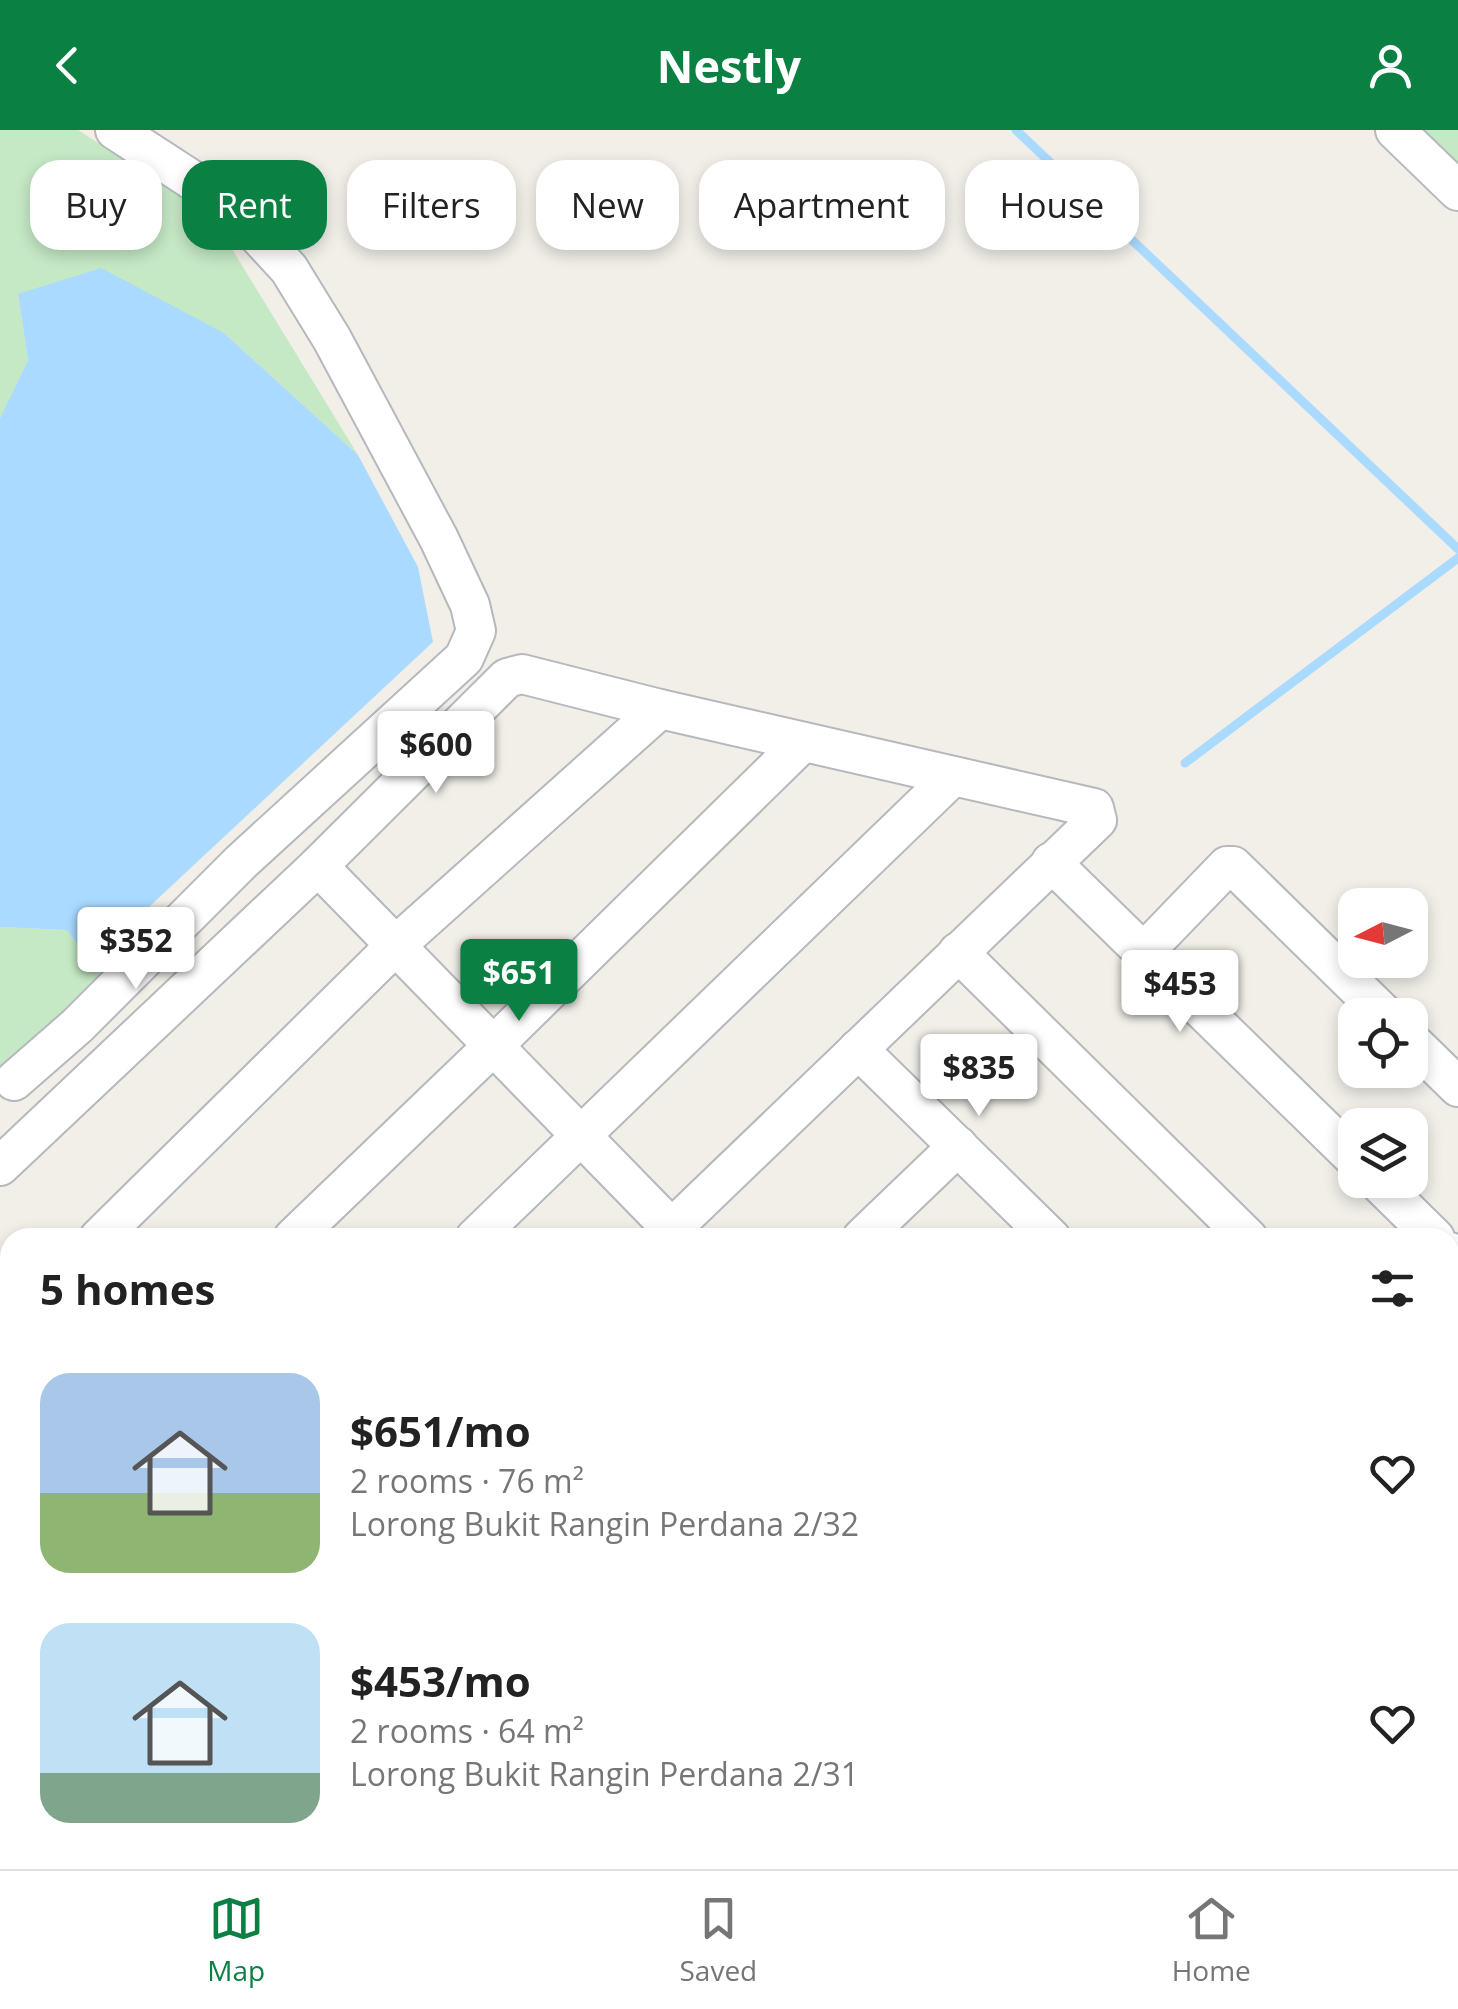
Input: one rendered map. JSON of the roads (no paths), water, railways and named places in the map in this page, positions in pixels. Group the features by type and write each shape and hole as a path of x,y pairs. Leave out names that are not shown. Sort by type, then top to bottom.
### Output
{"street":[{"path":"14,1081 76,1026 240,862 464,658 476,632 470,605 440,539 332,339 288,270 223,202 115,130"},
{"path":"1395,130 1458,191"},
{"path":"0,1166 318,866 507,678 522,674 660,710 1094,808 1097,820 672,1228"},
{"path":"109,1228 395,946 660,710"},
{"path":"302,1228 803,742"},
{"path":"485,1228 952,776"},
{"path":"1051,862 1338,1143"},
{"path":"318,866 581,1136 663,1228"},
{"path":"1144,952 1226,866 1233,866 1368,998"},
{"path":"958,952 1238,1228"},
{"path":"858,1049 1039,1228"},
{"path":"1428,1058 1458,1087"},
{"path":"872,1228 958,1146"},
{"path":"1394,1198 1425,1228"}],"water":[{"path":"101,268 224,333 358,455 418,567 433,642 91,961 67,930 0,927 0,418 28,360 18,294"}],"waterway":[{"path":"1016,130 1458,549"},
{"path":"1185,763 1458,558"}]}
